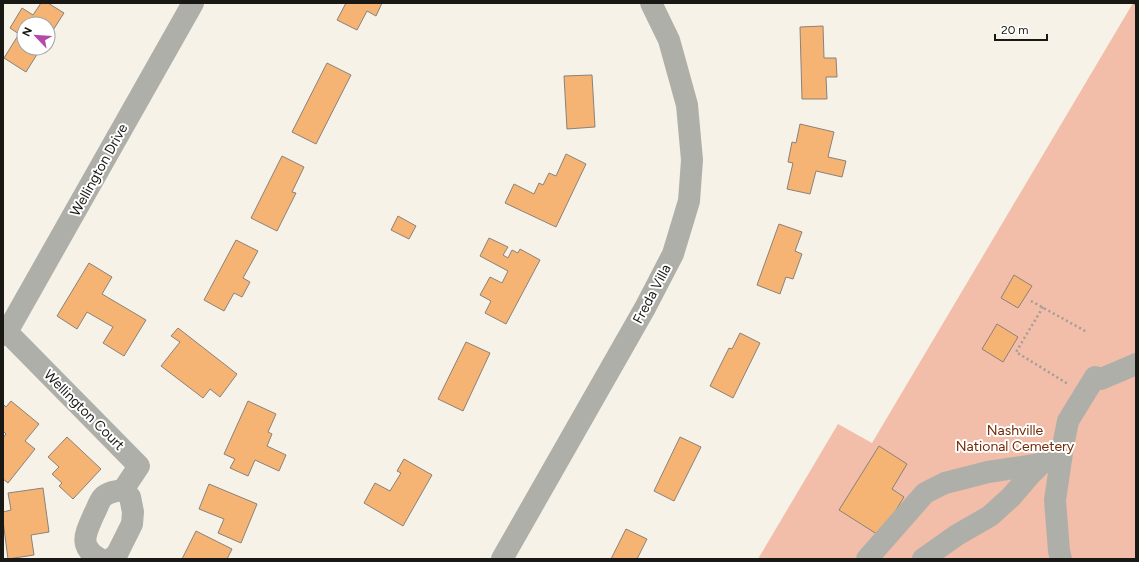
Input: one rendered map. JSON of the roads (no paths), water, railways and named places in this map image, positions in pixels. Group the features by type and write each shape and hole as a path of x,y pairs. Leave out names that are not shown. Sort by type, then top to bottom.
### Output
{"street":[{"name":"Wellington Drive","path":"5,334 193,3"},
{"name":"Freda Villa","path":"502,559 645,308 673,254 689,202 692,160 687,105 669,40 651,3"},
{"name":"Wellington Court","path":"5,334 139,466 123,490"},
{"path":"1061,559 1055,500 1068,421 1095,377 1101,379 1136,364"},
{"path":"923,559 957,535 990,516 1011,497 1040,464 1063,446"},
{"path":"867,559 925,493 945,482 988,472 1040,464"},
{"path":"100,559 92,554 86,545 85,535 102,497 112,492 123,490 130,497 133,512 132,524 117,554 111,559"}],"park label":[{"name":"Nashville National Cemetery","path":"1015,438"}]}
